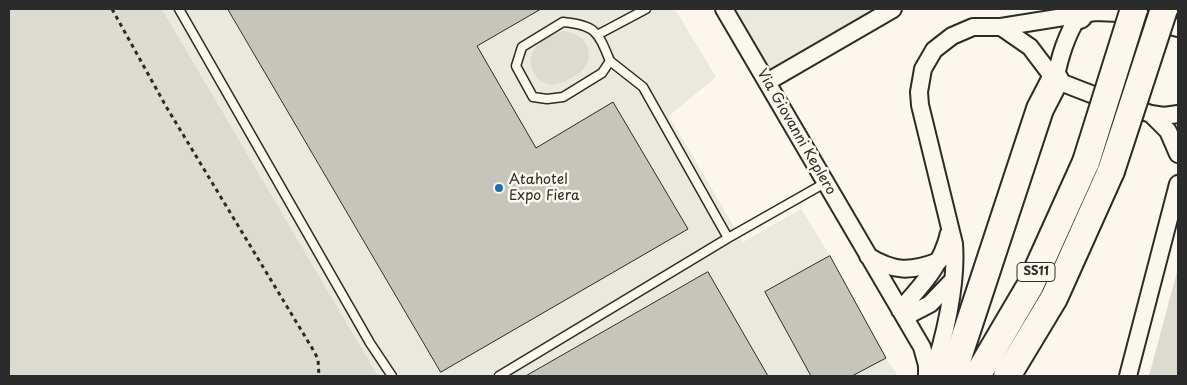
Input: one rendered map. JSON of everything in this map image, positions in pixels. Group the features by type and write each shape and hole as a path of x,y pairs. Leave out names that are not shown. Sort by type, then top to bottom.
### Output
{"highway":[{"name":"SS11","path":"977,376 1030,286 1086,162 1134,9"},
{"name":"SS11","path":"1007,376 1054,298 1111,170 1164,9"},
{"path":"952,376 1040,109 1055,80"}],"street":[{"name":"Via Giovanni Keplero","path":"724,9 922,347 928,365 927,376"},
{"path":"767,82 893,9"},
{"path":"1055,80 1061,53 1069,31 1080,12"},
{"path":"931,376 940,353 953,280 955,253 920,105 919,92 923,69 934,50 952,36 974,27 1001,27 1080,12 1119,13 1178,28"},
{"path":"1001,27 1030,47 1055,80 1151,114 1164,116 1178,114"},
{"path":"1151,114 1168,131 1178,154"},
{"path":"1128,376 1178,184"},
{"path":"902,313 939,262 950,228"},
{"path":"868,256 891,268 900,270 924,267 939,262"},
{"path":"902,313 930,304 942,294 953,280"}],"lane":[{"path":"179,9 370,344 392,376"},
{"path":"598,34 646,9"},
{"path":"610,61 602,73 563,97 547,99 533,96 516,66 522,47 563,22 582,23 598,34 610,61 643,87 728,238"},
{"path":"499,376 728,238 825,183"}],"path":[{"path":"112,9 167,108 312,348 318,359 319,376"}],"shaded area":[{"path":"9,9 162,9 378,376 9,376"},
{"path":"162,9 675,9 716,77 669,116 743,242 801,209 898,376 378,376"},
{"path":"724,9 893,9 767,82"},
{"path":"562,31 573,33 586,43 589,54 588,61 582,70 571,78 559,83 548,84 542,82 534,74 531,57 541,42 551,35"},
{"path":"1178,268 1178,376 1149,376"}],"building":[{"name":"Atahotel Expo Fiera","path":"228,9 541,9 477,46 536,148 613,102 688,229 441,372"},
{"path":"830,256 886,358 852,376 811,376 765,292"},
{"path":"708,272 768,376 526,376"}],"place":[{"name":"Atahotel Expo Fiera","path":"499,188"}]}
